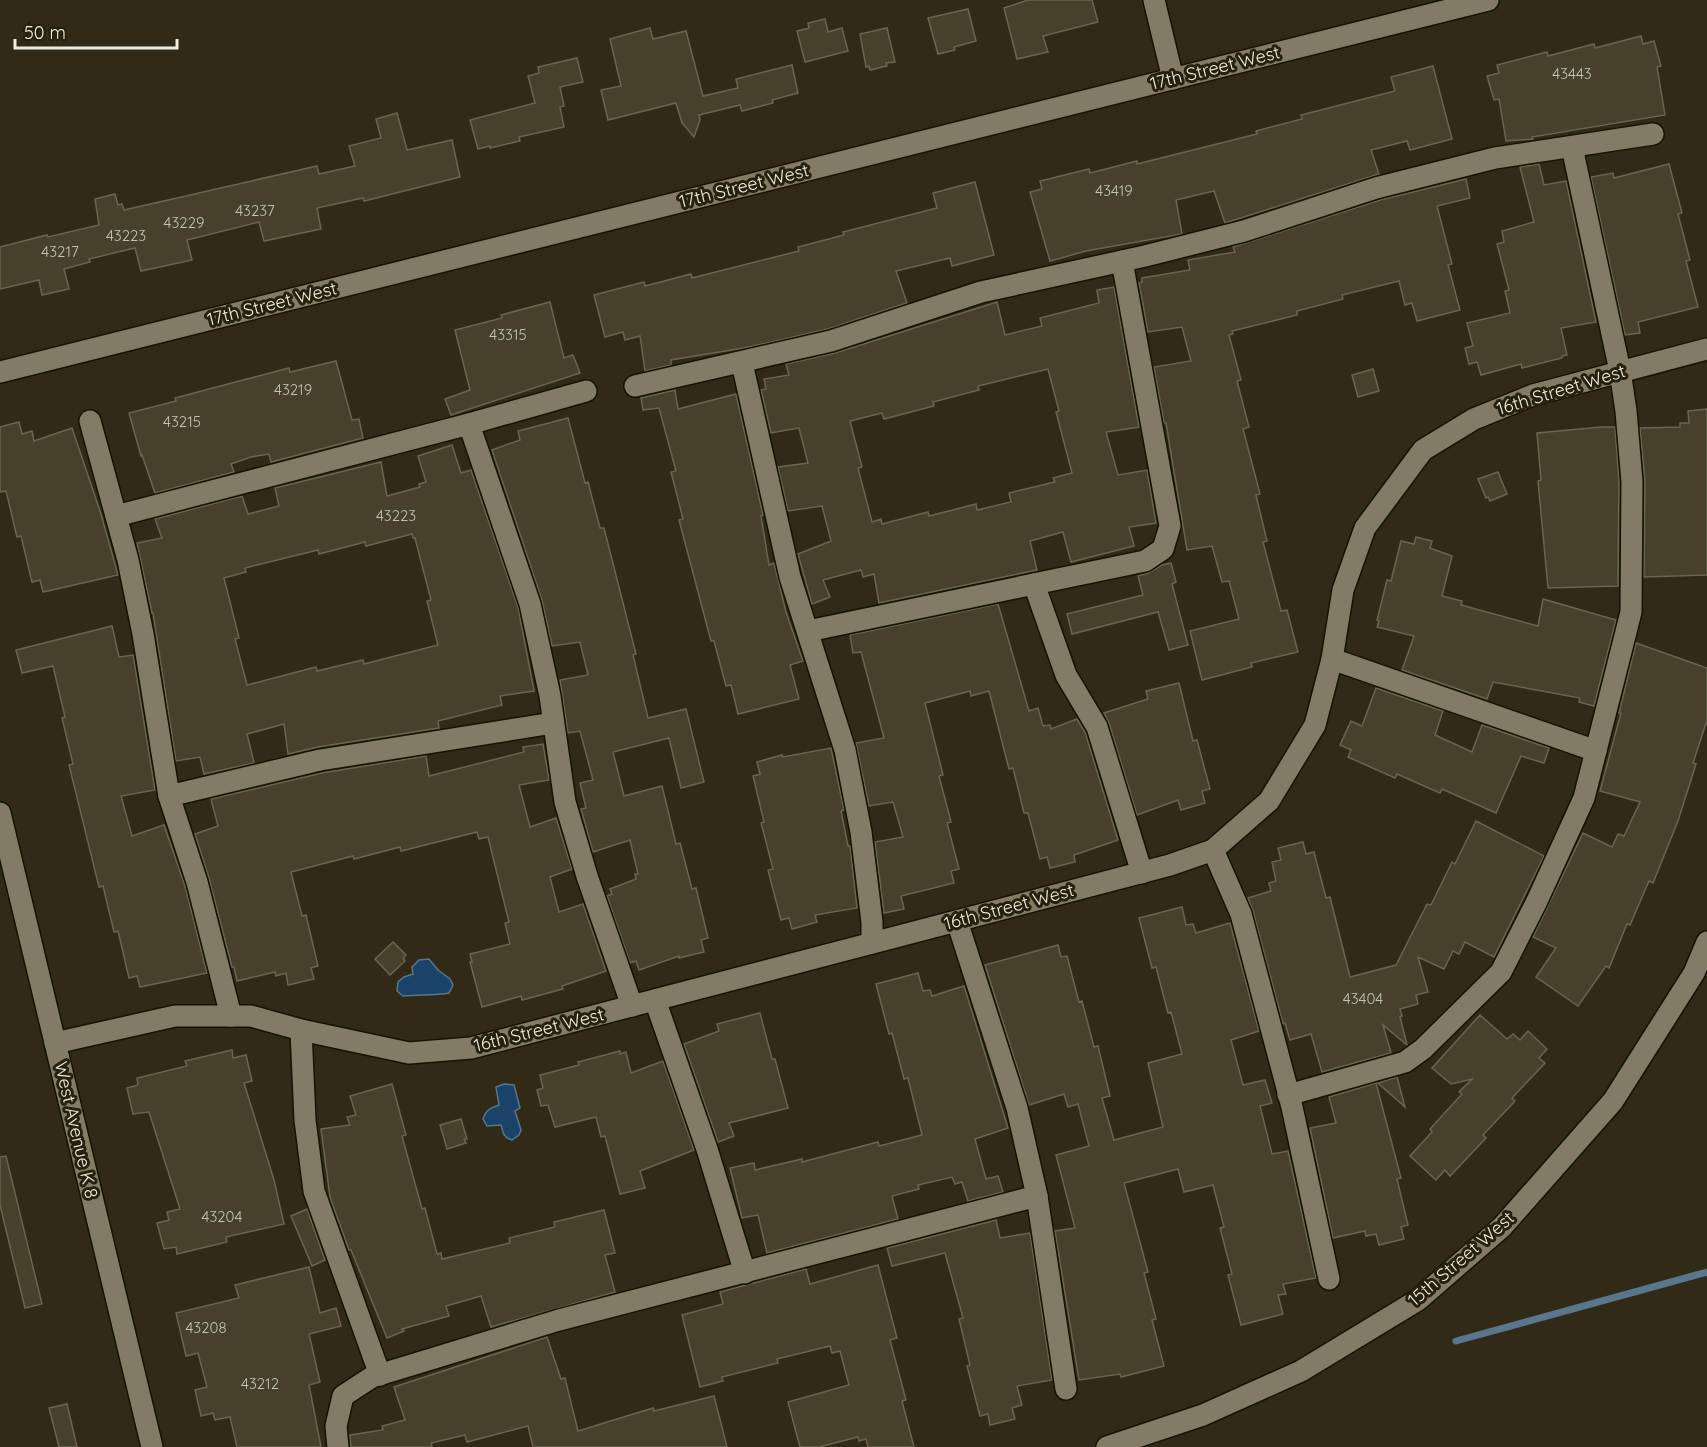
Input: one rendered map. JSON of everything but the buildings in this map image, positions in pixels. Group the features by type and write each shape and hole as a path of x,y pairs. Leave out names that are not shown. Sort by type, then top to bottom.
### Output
{"street":[{"path":"1154,0 1173,79"},
{"name":"17th Street West","path":"0,372 1488,0"},
{"path":"635,386 831,341 981,292 1244,231 1387,185 1495,158 1653,134"},
{"path":"1288,1095 1406,1062 1423,1049 1501,972 1537,901 1584,798 1631,612 1632,482 1620,371 1572,147"},
{"path":"808,631 1144,561 1163,549 1170,526 1122,261"},
{"name":"16th Street West","path":"56,1043 175,1016 251,1016 301,1030 409,1053 471,1048 1170,866 1213,850 1269,801 1315,725 1332,659 1343,590 1365,528 1423,450 1474,418 1533,395 1707,349"},
{"path":"742,363 790,577 845,750 861,832 872,922 872,943"},
{"path":"116,516 469,424 586,391"},
{"path":"90,421 128,560 143,634 169,796 197,882 231,1016"},
{"path":"469,424 530,604 550,696 565,802 632,1006"},
{"path":"1035,584 1066,675 1097,727 1142,873"},
{"path":"1332,659 1596,751"},
{"path":"169,796 320,760 553,723"},
{"name":"West Avenue K 8","path":"0,813 152,1447"},
{"path":"1213,850 1241,914 1288,1095 1329,1280"},
{"path":"957,921 1017,1108 1037,1196 1066,1389"},
{"name":"15th Street West","path":"1107,1447 1203,1415 1301,1371 1418,1300 1502,1227 1613,1101 1694,973 1707,942"},
{"path":"655,1000 707,1149 745,1273"},
{"path":"301,1030 305,1120 314,1191 380,1375"},
{"path":"338,1447 336,1426 343,1396 372,1377 559,1320 1037,1196"}],"water":[{"path":"429,959 450,979 453,985 449,993 403,996 397,991 398,982 413,974 412,967 419,960"},
{"path":"504,1084 514,1085 520,1108 515,1111 521,1130 519,1135 512,1140 504,1135 501,1125 487,1126 483,1119 489,1110 499,1105 496,1087"}],"waterway":[{"path":"1456,1341 1707,1272"}]}
